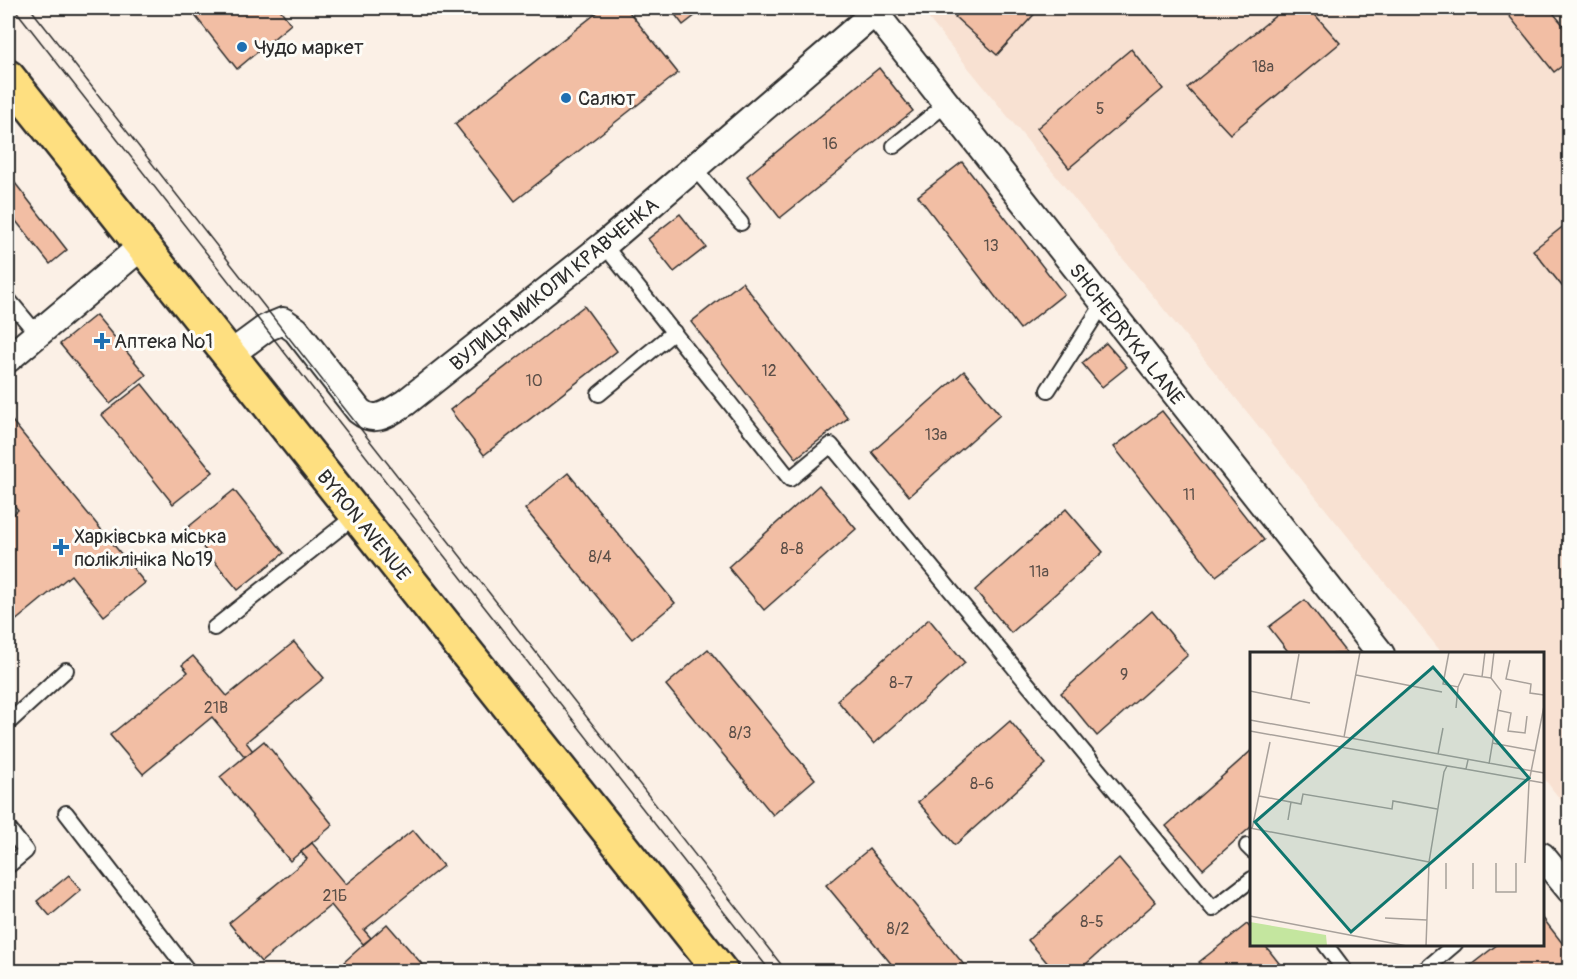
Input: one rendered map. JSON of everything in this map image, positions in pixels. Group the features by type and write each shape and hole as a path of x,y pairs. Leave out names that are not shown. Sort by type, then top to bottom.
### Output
{"main road":[{"name":"BYRON AVENUE","path":"8,77 721,972"}],"street":[{"name":"SHCHEDRYKA LANE","path":"877,10 945,105 1379,652"},
{"name":"ВУЛИЦЯ МИКОЛИ КРАВЧЕНКА","path":"228,356 266,327 283,321 296,330 359,411 368,418 377,419 405,403 604,245 877,10"},
{"path":"8,359 142,246"},
{"path":"1544,859 1569,890"}],"lane":[{"path":"894,146 945,105"},
{"path":"695,169 741,223"},
{"path":"604,245 790,479 831,445 1213,909 1250,880"},
{"path":"8,299 37,334"},
{"path":"1048,390 1103,304"},
{"path":"599,394 674,332"},
{"path":"214,628 356,515"},
{"path":"8,723 66,669"},
{"path":"66,813 189,972"},
{"path":"8,828 26,851 8,866"},
{"path":"1326,946 1347,972"},
{"path":"1422,972 1454,946"}],"shaded area":[{"path":"920,8 1568,8 1569,811 1544,778 1544,652 1441,652"}],"building":[{"name":"Чудо маркет","path":"189,8 279,8 291,24 237,69"},
{"name":"Салют","path":"603,8 626,8 678,73 515,201 455,124"},
{"path":"670,8 705,8 683,25"},
{"path":"964,8 1040,8 997,55 955,17"},
{"path":"1285,8 1309,8 1340,43 1230,134 1187,88"},
{"path":"1503,8 1549,8 1570,33 1570,60 1554,72"},
{"path":"1131,49 1163,89 1069,168 1037,128"},
{"path":"879,68 913,111 780,218 747,176"},
{"path":"962,162 1064,294 1020,329 918,196"},
{"path":"8,174 67,250 50,264 8,211"},
{"path":"680,214 706,247 674,272 648,239"},
{"path":"1570,221 1570,296 1533,250"},
{"path":"742,282 848,418 796,458 691,322"},
{"path":"584,306 617,351 484,455 450,410"},
{"path":"96,315 146,375 110,404 60,344"},
{"path":"1106,343 1127,367 1102,387 1082,363"},
{"path":"964,371 1000,415 909,496 872,452"},
{"path":"142,384 213,472 173,504 102,415"},
{"path":"1162,411 1264,540 1216,576 1114,447"},
{"name":"Харківська міська поліклініка №19","path":"8,416 145,583 104,616 71,575 8,627 8,519 18,510 8,498"},
{"path":"568,473 675,603 632,639 525,509"},
{"path":"819,485 856,529 764,610 728,567"},
{"path":"234,490 284,553 238,590 187,528"},
{"path":"1066,509 1103,552 1011,633 975,590"},
{"path":"1305,600 1345,652 1288,652 1269,627"},
{"path":"1152,611 1188,655 1097,736 1061,693"},
{"path":"929,619 965,663 874,744 837,700"},
{"path":"294,642 324,678 246,742 253,751 245,757 212,717 143,774 110,735 188,672 182,665 193,656 227,696"},
{"path":"708,649 815,779 773,815 666,685"},
{"path":"1010,721 1046,764 955,845 918,802"},
{"path":"264,741 333,825 290,861 220,777"},
{"path":"1250,752 1250,828 1203,869 1166,826"},
{"path":"413,830 443,866 364,930 371,938 363,944 331,905 261,962 229,923 307,859 301,852 312,843 346,884"},
{"path":"869,849 970,972 898,972 826,885"},
{"path":"1119,858 1156,902 1077,972 1055,972 1028,940"},
{"path":"69,875 81,890 50,916 37,901"},
{"path":"1544,920 1570,953 1570,967 1564,972 1462,972 1495,946 1544,946"},
{"path":"387,924 429,972 352,972 344,962"},
{"path":"1247,924 1250,928 1250,946 1266,946 1286,972 1207,972 1199,962"}],"tram line":[{"path":"14,8 771,972"},
{"path":"30,8 787,972"}],"place":[{"name":"Чудо маркет","path":"242,47"},
{"name":"Салют","path":"566,98"},
{"name":"Аптека №1","path":"102,341"},
{"name":"Харківська міська поліклініка №19","path":"61,547"}]}
